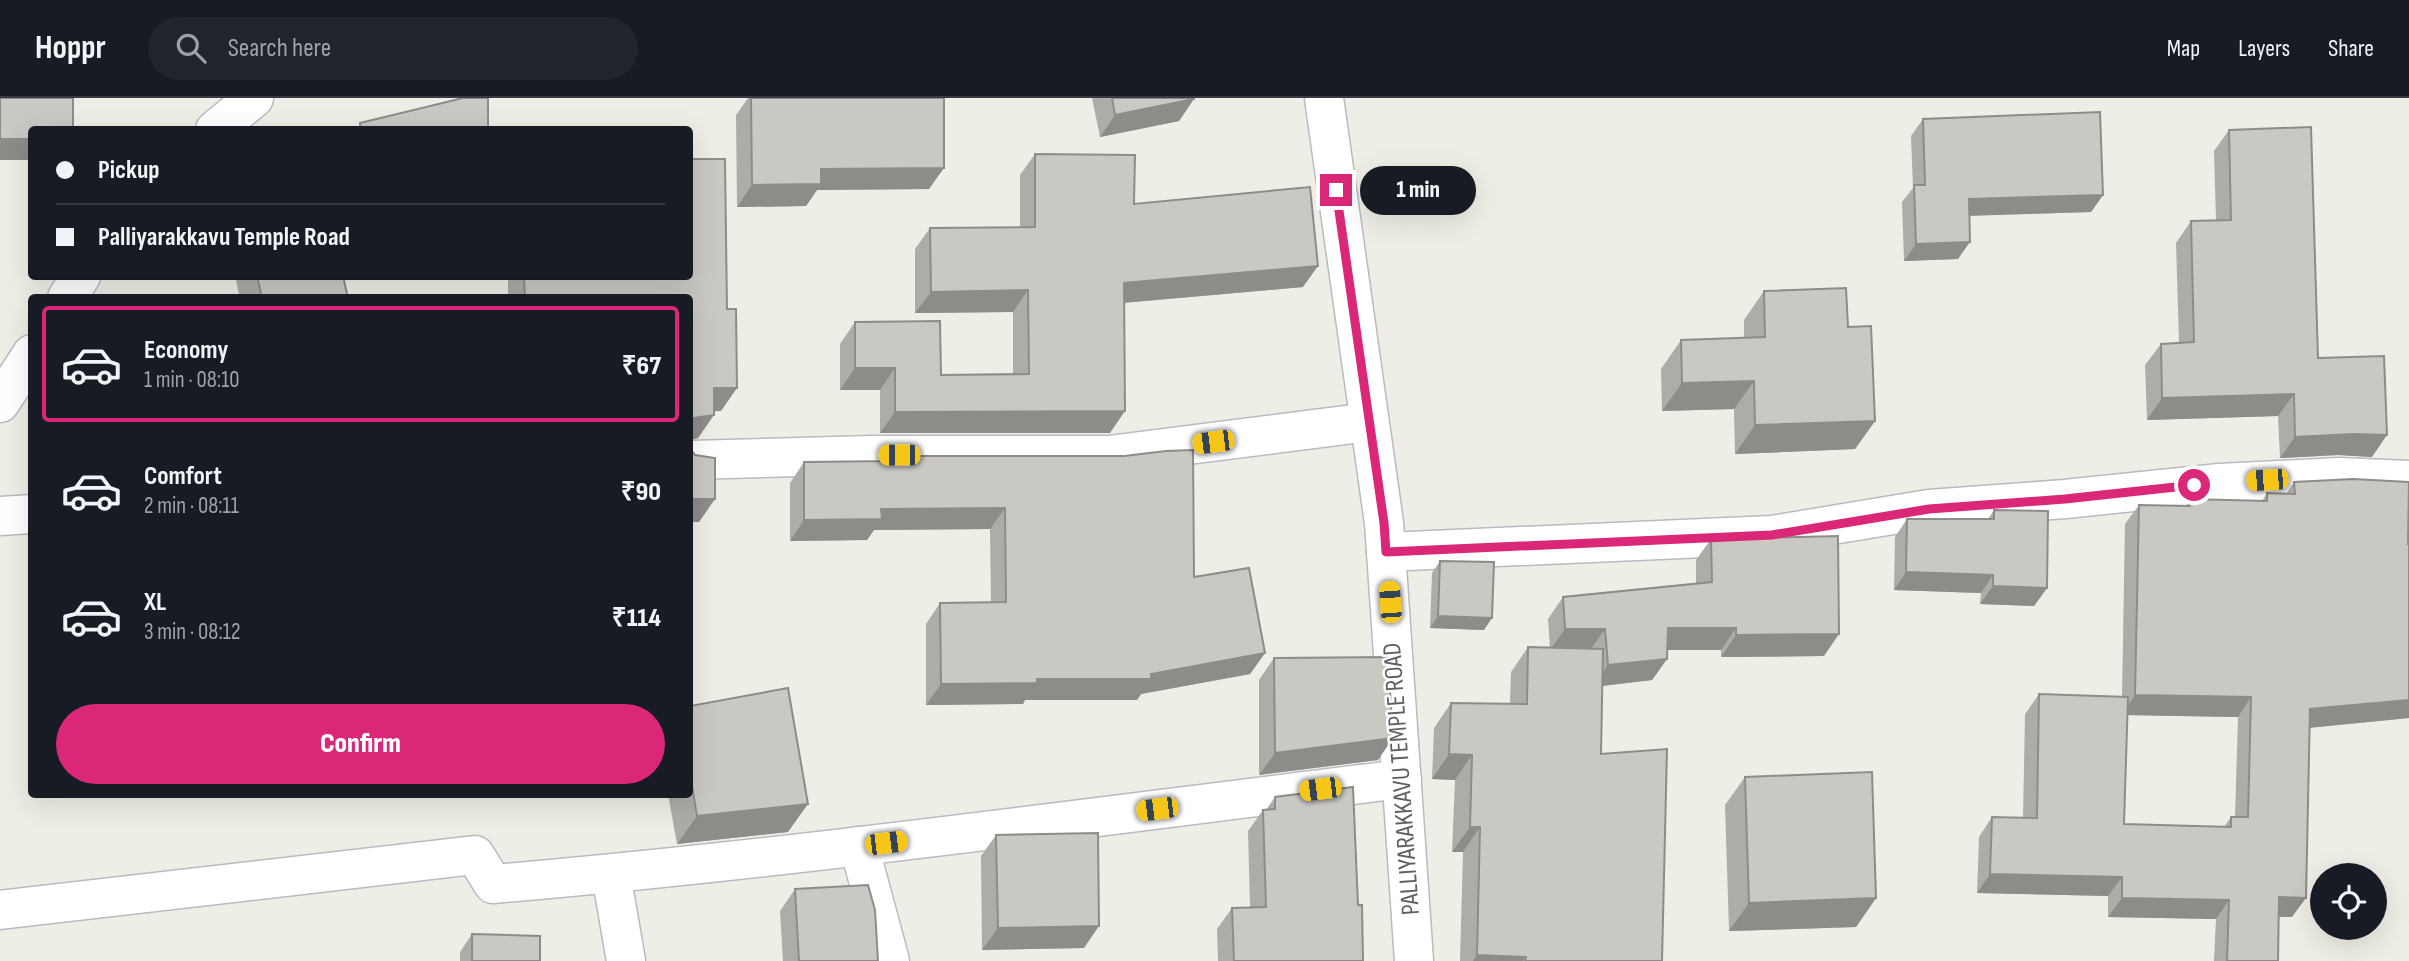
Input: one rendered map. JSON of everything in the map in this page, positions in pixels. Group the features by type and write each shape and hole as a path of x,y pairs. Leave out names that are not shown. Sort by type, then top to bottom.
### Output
{"street":[{"path":"220,126 254,98"},
{"name":"PALLIYARAKKAVU TEMPLE ROAD","path":"1324,98 1386,552 1415,961"},
{"path":"0,403 28,360"},
{"path":"693,460 872,455 1109,455 1370,422"},
{"path":"1386,552 1772,535 1929,509 2065,499 2220,482 2339,477 2409,480"},
{"path":"0,516 28,514"},
{"path":"0,910 475,855 493,884 611,874 1402,779"},
{"path":"859,846 890,961"},
{"path":"611,874 626,961"}],"building":[{"path":"0,98 73,98 73,126 28,126 28,139 0,139"},
{"path":"463,98 488,98 488,126 360,126 360,123"},
{"path":"751,98 944,98 944,168 821,169 821,184 752,185"},
{"path":"1112,98 1194,98 1194,99 1115,115"},
{"path":"2100,112 2103,195 1969,199 1970,242 1916,244 1914,185 1925,185 1923,119"},
{"path":"2311,127 2318,358 2384,356 2387,435 2295,437 2294,394 2162,398 2161,344 2194,342 2191,221 2231,220 2229,130"},
{"path":"1035,154 1135,155 1134,204 1310,187 1318,266 1124,283 1125,411 895,412 895,368 855,368 855,322 940,321 941,375 1029,374 1028,290 931,292 930,228 1035,227"},
{"path":"693,159 725,159 727,309 736,309 737,388 714,388 714,415 693,420 693,294 525,294 524,280 693,280"},
{"path":"258,280 344,280 347,294 261,294"},
{"path":"1846,288 1848,327 1871,326 1875,421 1755,425 1754,381 1682,383 1681,340 1765,337 1764,291"},
{"path":"1193,450 1194,577 1249,568 1265,653 1151,674 1151,679 1037,679 1037,683 941,684 940,603 1006,602 1005,508 881,509 882,519 804,520 804,462 894,461 894,456 1124,456"},
{"path":"693,453 715,458 715,499 693,499"},
{"path":"2353,479 2409,482 2409,700 2310,709 2306,898 2279,897 2278,961 2227,961 2229,900 2122,898 2122,877 1990,874 1992,817 2037,818 2039,694 2128,697 2124,824 2231,827 2231,817 2248,817 2251,697 2135,695 2139,505 2190,506 2190,499 2267,501 2267,493 2295,494 2294,482"},
{"path":"1994,510 2048,511 2047,588 1993,586 1993,575 1906,572 1907,519 1994,519"},
{"path":"1838,536 1839,634 1736,635 1736,628 1668,628 1667,659 1608,665 1605,629 1565,629 1563,597 1712,582 1711,539"},
{"path":"1440,561 1494,562 1492,618 1438,616"},
{"path":"1528,647 1603,649 1601,754 1667,749 1662,961 1525,961 1526,957 1477,955 1480,827 1470,827 1472,755 1449,754 1451,703 1527,704"},
{"path":"1388,657 1393,738 1275,753 1274,658"},
{"path":"788,688 808,804 697,816 693,792 693,705"},
{"path":"1872,772 1876,898 1749,903 1745,777"},
{"path":"1353,787 1358,905 1362,905 1363,961 1234,961 1232,908 1266,907 1263,810 1275,809 1275,797"},
{"path":"1098,833 1099,926 998,928 996,835"},
{"path":"868,885 875,910 878,961 799,961 795,889"},
{"path":"472,934 540,936 540,961 472,961"}],"route":[{"path":"1336,190 1386,552 1772,535 1929,509 2065,499 2194,485"}]}
